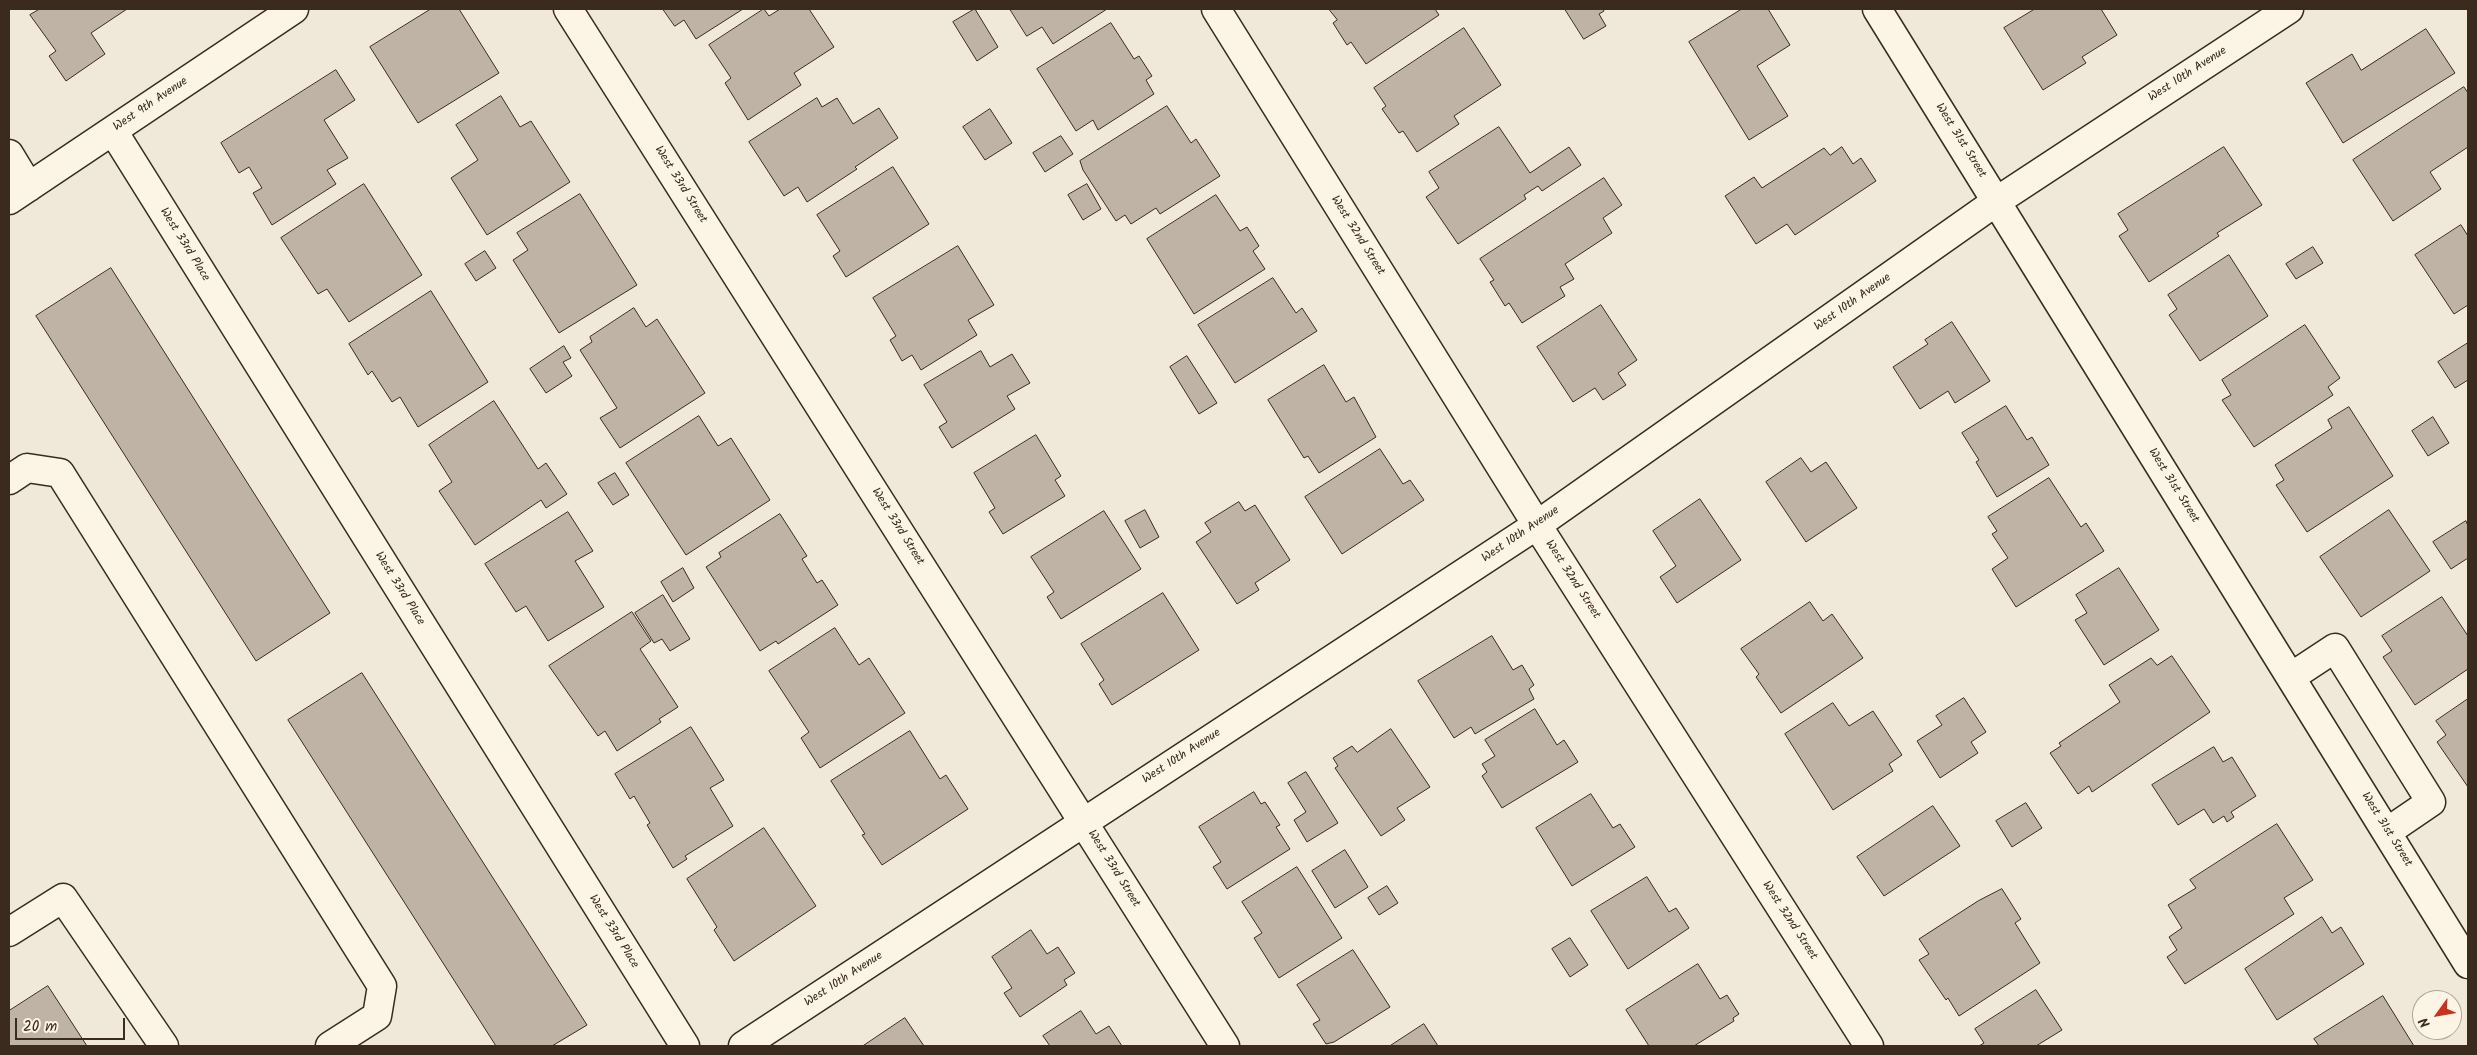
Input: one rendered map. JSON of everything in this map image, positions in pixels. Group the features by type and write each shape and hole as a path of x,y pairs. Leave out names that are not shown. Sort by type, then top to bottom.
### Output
{"street":[{"name":"West 9th Avenue","path":"19,194 294,9"},
{"name":"West 33rd Street","path":"568,9 1225,1046"},
{"name":"West 32nd Street","path":"1216,9 1537,525 1869,1046"},
{"name":"West 31st Street","path":"1877,9 1998,201 2468,964"},
{"name":"West 10th Avenue","path":"743,1046 1537,525 1998,201 2288,9"},
{"name":"West 33rd Place","path":"113,131 685,1046"},
{"path":"9,154 19,194"},
{"path":"9,480 27,468 60,473 382,986 377,1016 330,1046"},
{"path":"2292,677 2335,648 2431,802 2387,832"},
{"path":"9,932 63,898 164,1046"}],"building":[{"path":"40,9 127,9 91,33 105,54 66,81 49,56 56,51 30,15"},
{"path":"431,9 459,9 499,73 418,123 370,47"},
{"path":"663,9 743,9 696,39 684,20 675,26"},
{"path":"764,9 769,16 780,9 809,9 834,47 794,73 801,85 748,120 725,83 731,78 709,45"},
{"path":"975,9 998,47 977,61 953,22"},
{"path":"1010,9 1107,9 1053,44 1042,27 1027,36"},
{"path":"1329,9 1435,9 1439,15 1366,64 1351,42 1347,45 1333,23 1337,20"},
{"path":"1565,9 1603,9 1604,11 1599,14 1606,26 1584,39"},
{"path":"1742,9 1768,9 1790,45 1757,66 1788,116 1749,140 1689,42"},
{"path":"2035,9 2101,9 2117,35 2082,57 2086,63 2043,90 2004,28"},
{"path":"1111,23 1134,59 1139,56 1152,76 1146,80 1154,94 1098,130 1093,120 1076,131 1037,69"},
{"path":"1464,28 1501,85 1454,116 1459,124 1417,152 1403,131 1399,133 1382,109 1386,106 1374,88"},
{"path":"2426,29 2455,73 2343,143 2306,83 2352,54 2361,70"},
{"path":"336,70 355,100 324,120 348,158 327,170 336,184 272,225 253,193 262,188 249,167 239,173 221,143"},
{"path":"2464,87 2468,93 2468,147 2430,172 2441,189 2393,221 2353,160"},
{"path":"501,96 520,127 531,121 570,182 487,235 451,178 478,160 456,125"},
{"path":"817,98 822,107 837,98 853,124 879,108 898,138 855,167 857,169 807,202 798,187 784,196 749,142"},
{"path":"1167,106 1191,143 1196,139 1220,176 1160,214 1156,208 1131,224 1125,215 1116,221 1083,170 1080,161"},
{"path":"990,109 1012,143 985,160 963,127"},
{"path":"1499,127 1530,173 1569,147 1581,165 1542,191 1538,186 1524,195 1526,199 1458,244 1426,197 1439,188 1429,172"},
{"path":"1061,136 1073,154 1045,172 1033,153"},
{"path":"1842,147 1853,164 1861,158 1876,181 1795,235 1787,224 1756,244 1725,196 1754,177 1762,188 1824,148 1830,155"},
{"path":"2224,147 2262,205 2217,233 2219,236 2149,282 2119,236 2128,230 2118,214"},
{"path":"893,167 929,224 846,277 833,256 840,251 817,215"},
{"path":"1604,178 1622,205 1603,218 1612,233 1565,264 1574,279 1560,287 1565,296 1522,323 1509,303 1505,306 1490,282 1494,280 1480,259"},
{"path":"364,184 422,275 349,322 327,289 318,294 281,238"},
{"path":"1087,184 1101,209 1083,220 1068,195"},
{"path":"580,194 637,285 559,333 513,260 528,250 517,233"},
{"path":"1216,195 1240,231 1247,227 1259,246 1253,251 1265,269 1194,314 1147,239"},
{"path":"2461,225 2468,236 2468,305 2454,314 2415,255"},
{"path":"958,246 994,305 968,320 977,335 921,370 912,355 902,361 890,340 896,336 873,298"},
{"path":"2313,247 2323,263 2296,279 2286,264"},
{"path":"485,251 496,268 476,281 465,264"},
{"path":"2229,255 2268,316 2200,361 2169,315 2177,309 2168,295"},
{"path":"111,268 330,613 256,661 36,316"},
{"path":"1273,278 1296,313 1302,308 1317,331 1235,383 1198,325"},
{"path":"431,291 488,382 418,427 400,397 392,402 372,371 368,375 349,344"},
{"path":"1601,305 1637,360 1618,373 1626,385 1603,400 1595,388 1573,402 1537,347"},
{"path":"634,308 646,327 657,319 705,393 620,448 600,418 617,408 580,350 592,342 590,337"},
{"path":"1952,322 1990,381 1955,403 1948,391 1920,409 1893,367 1928,344 1925,340"},
{"path":"2305,325 2340,378 2328,387 2333,395 2254,447 2222,400 2231,395 2222,380"},
{"path":"2468,343 2468,380 2455,388 2438,362"},
{"path":"564,346 571,358 563,362 572,376 546,393 530,369"},
{"path":"981,351 990,367 1012,354 1030,383 1007,396 1015,409 952,448 939,427 947,422 924,385"},
{"path":"1187,356 1217,403 1199,414 1170,367"},
{"path":"1324,365 1346,402 1354,397 1376,437 1319,473 1308,456 1304,458 1268,400"},
{"path":"494,401 538,469 546,463 567,494 546,508 541,500 475,545 439,491 452,482 429,445"},
{"path":"2006,406 2027,440 2032,437 2049,465 1997,497 1976,462 1979,460 1962,433"},
{"path":"2349,407 2393,476 2307,532 2276,485 2284,480 2275,465 2332,428 2328,420"},
{"path":"699,416 718,446 731,438 770,500 686,555 626,463"},
{"path":"2433,417 2449,443 2428,456 2412,431"},
{"path":"1036,435 1061,476 1055,480 1065,496 1003,534 989,512 995,508 974,473"},
{"path":"1380,449 1403,484 1410,480 1424,500 1342,554 1305,497"},
{"path":"1801,458 1811,472 1826,462 1857,508 1806,542 1766,482"},
{"path":"615,473 629,495 613,505 598,483"},
{"path":"2049,478 2081,527 2086,523 2104,551 2016,607 1992,569 2008,558 1992,534 1997,531 1988,517"},
{"path":"1700,499 1741,560 1677,603 1660,577 1676,566 1653,531"},
{"path":"1239,502 1245,511 1255,505 1290,560 1255,583 1259,590 1237,604 1196,542 1211,532 1205,523"},
{"path":"1145,510 1159,537 1140,548 1125,521"},
{"path":"2389,510 2430,571 2361,617 2320,557"},
{"path":"1104,511 1141,569 1061,619 1047,597 1054,592 1031,557"},
{"path":"568,512 593,551 575,561 604,607 548,641 526,606 516,612 485,564"},
{"path":"780,514 807,556 802,559 817,583 822,580 838,605 778,644 776,641 760,651 706,567 721,557 719,553"},
{"path":"2466,521 2468,526 2468,558 2451,569 2433,542"},
{"path":"683,568 694,588 673,602 661,582"},
{"path":"2119,568 2159,630 2104,665 2075,620 2087,613 2076,595"},
{"path":"1163,593 1199,650 1112,705 1099,684 1104,680 1081,644"},
{"path":"663,595 690,639 670,651 662,639 654,643 635,613"},
{"path":"2442,597 2468,636 2468,669 2415,705 2383,657 2392,651 2382,636"},
{"path":"1810,602 1823,621 1832,614 1863,658 1781,713 1756,677 1759,674 1741,649"},
{"path":"632,612 651,641 640,649 678,707 659,719 661,722 617,751 605,731 598,736 549,666"},
{"path":"835,628 859,665 869,658 905,713 820,768 801,738 809,732 769,671"},
{"path":"1492,636 1513,670 1522,665 1534,685 1529,689 1534,699 1475,734 1471,727 1454,738 1418,681"},
{"path":"2172,656 2210,712 2092,792 2089,786 2078,794 2050,753 2061,746 2059,743 2120,702 2109,685 2151,658 2157,665"},
{"path":"362,673 587,1025 552,1046 496,1046 288,720"},
{"path":"1964,698 1986,732 1971,742 1978,753 1940,778 1917,741 1942,725 1936,716"},
{"path":"2468,699 2468,787 2437,742 2446,735 2436,721"},
{"path":"1833,703 1849,726 1873,711 1902,755 1889,764 1893,771 1833,810 1785,734"},
{"path":"1535,709 1557,745 1564,740 1578,762 1502,808 1482,776 1487,772 1482,764 1495,756 1485,740"},
{"path":"691,727 724,780 710,788 733,826 685,856 687,859 673,868 647,825 650,823 634,796 630,799 615,774"},
{"path":"1391,729 1430,787 1397,808 1405,820 1381,836 1335,768 1338,766 1333,758 1352,746 1357,752"},
{"path":"910,731 940,779 946,775 968,809 882,865 862,835 865,834 831,781"},
{"path":"2214,747 2223,762 2232,757 2256,796 2231,812 2234,817 2227,822 2224,816 2213,823 2204,809 2178,825 2152,785"},
{"path":"1306,772 1338,823 1307,842 1294,820 1306,812 1288,783"},
{"path":"1254,792 1261,804 1265,802 1280,825 1276,827 1290,849 1227,889 1213,867 1221,862 1199,827"},
{"path":"1591,794 1613,828 1620,824 1635,847 1572,886 1536,828"},
{"path":"2026,803 2042,828 2012,847 1996,821"},
{"path":"1933,806 1960,846 1884,896 1857,857"},
{"path":"2277,824 2313,880 2284,898 2294,914 2185,984 2167,957 2177,950 2169,937 2182,928 2168,905 2196,888 2190,880"},
{"path":"764,828 816,906 734,961 714,930 717,927 687,879"},
{"path":"1345,850 1368,887 1335,908 1312,871"},
{"path":"1297,867 1342,938 1279,978 1254,938 1262,933 1242,902"},
{"path":"1647,877 1669,912 1676,908 1689,928 1628,969 1591,911"},
{"path":"1387,886 1398,903 1379,915 1368,898"},
{"path":"2002,889 2021,919 2015,923 2040,963 1959,1016 1948,998 1946,1000 1919,960 1929,954 1919,939 1978,901"},
{"path":"2322,917 2332,933 2341,927 2364,964 2277,1020 2245,969"},
{"path":"1031,930 1047,954 1058,947 1075,973 1064,980 1067,985 1020,1017 1004,993 1012,988 992,957"},
{"path":"1570,938 1588,965 1570,977 1552,949"},
{"path":"1353,950 1390,1007 1334,1042 1326,1044 1313,1024 1320,1020 1297,985"},
{"path":"1698,964 1720,999 1727,995 1739,1014 1733,1018 1734,1021 1694,1046 1649,1046 1626,1010"},
{"path":"48,986 87,1046 9,1046 9,1011"},
{"path":"2036,990 2062,1030 2036,1046 1979,1046 1984,1043 1975,1029"},
{"path":"2383,996 2414,1046 2319,1046 2314,1039"},
{"path":"1081,1011 1096,1034 1109,1026 1122,1046 1050,1046 1043,1036"},
{"path":"905,1018 924,1046 863,1046"},
{"path":"1424,1024 1438,1046 1390,1046"}]}
